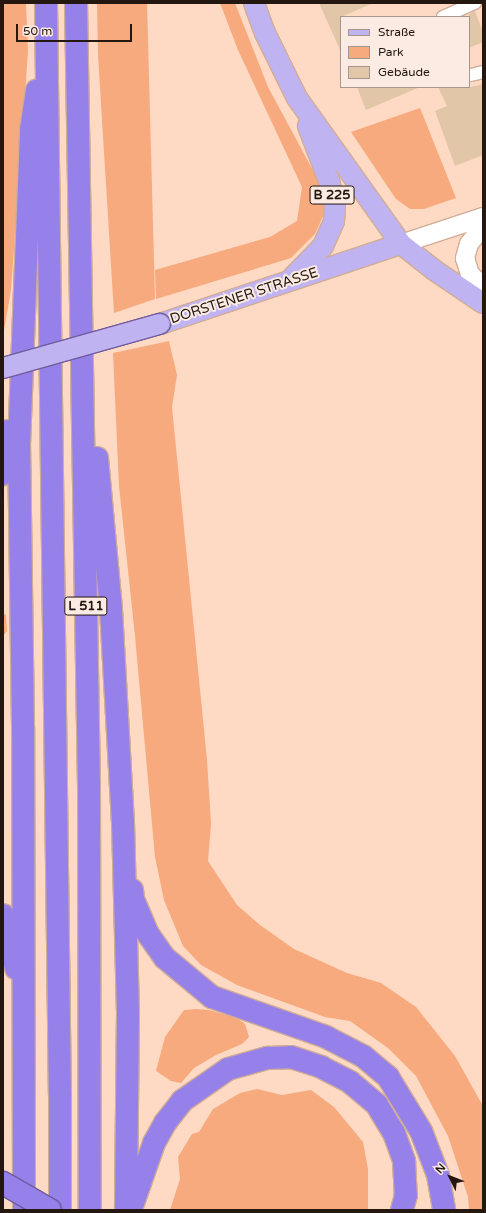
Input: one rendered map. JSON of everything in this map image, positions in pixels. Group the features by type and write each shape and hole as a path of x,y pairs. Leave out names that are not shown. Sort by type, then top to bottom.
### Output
{"highway":[{"name":"L 511","path":"46,3 60,1095 60,1210"},
{"name":"L 511","path":"76,3 83,368 90,1210"},
{"path":"24,1210 25,1009 19,445 30,130 46,29"},
{"path":"3,474 16,326 25,292"},
{"path":"83,368 97,458 105,545 123,822 128,1012 126,1210"},
{"path":"123,822 133,899 148,934 165,958 212,997 326,1037 363,1056 388,1078 422,1131 438,1175 444,1210"},
{"path":"3,915 25,1009"},
{"path":"131,1210 154,1142 165,1123 182,1101 228,1069 267,1058 292,1057 321,1067 350,1082 377,1105 394,1133 404,1161 406,1195 402,1210"},
{"path":"3,1183 50,1210"}],"main road":[{"path":"254,3 265,33 297,98 401,244 434,270 483,303"},
{"name":"B 225","path":"289,281 323,246 331,233 335,206 329,181 297,98"},
{"name":"DORSTENER STRASSE","path":"3,368 160,324 483,217"},
{"path":"483,226 469,244 465,258 470,274 483,286"}],"street":[{"path":"445,16 475,3"},
{"path":"471,75 483,72"}],"green space":[{"path":"3,3 26,3 28,51 11,290 3,336"},
{"path":"97,3 147,3 155,299 114,313 98,55"},
{"path":"220,3 235,3 268,87 323,189 324,214 315,234 291,258 156,299 155,270 270,237 297,221 302,187 238,50"},
{"path":"420,108 456,198 424,209 410,209 396,199 351,132"},
{"path":"169,341 177,375 172,407 207,760 211,824 208,861 237,905 260,925 294,949 347,973 381,983 416,1007 455,1056 483,1106 483,1210 469,1210 468,1197 448,1136 416,1076 388,1048 350,1021 325,1017 237,985 201,965 183,946 164,900 155,857 135,636 119,486 113,353"},
{"path":"3,613 6,615 7,631 3,636"},
{"path":"184,1010 209,1010 237,1018 245,1024 249,1037 242,1044 216,1055 194,1068 181,1083 171,1081 156,1071 165,1037"},
{"path":"257,1089 282,1095 311,1090 334,1107 363,1142 368,1169 368,1210 170,1210 180,1179 178,1157 192,1134 199,1132 213,1109 240,1093"}],"building":[{"path":"319,3 373,3 343,16 340,16 340,50"},
{"path":"475,11 483,32 483,42 470,48 470,16 469,14"},
{"path":"483,84 483,155 455,166 435,111 447,106 438,88 471,87"},
{"path":"357,88 418,88 366,110"}]}
